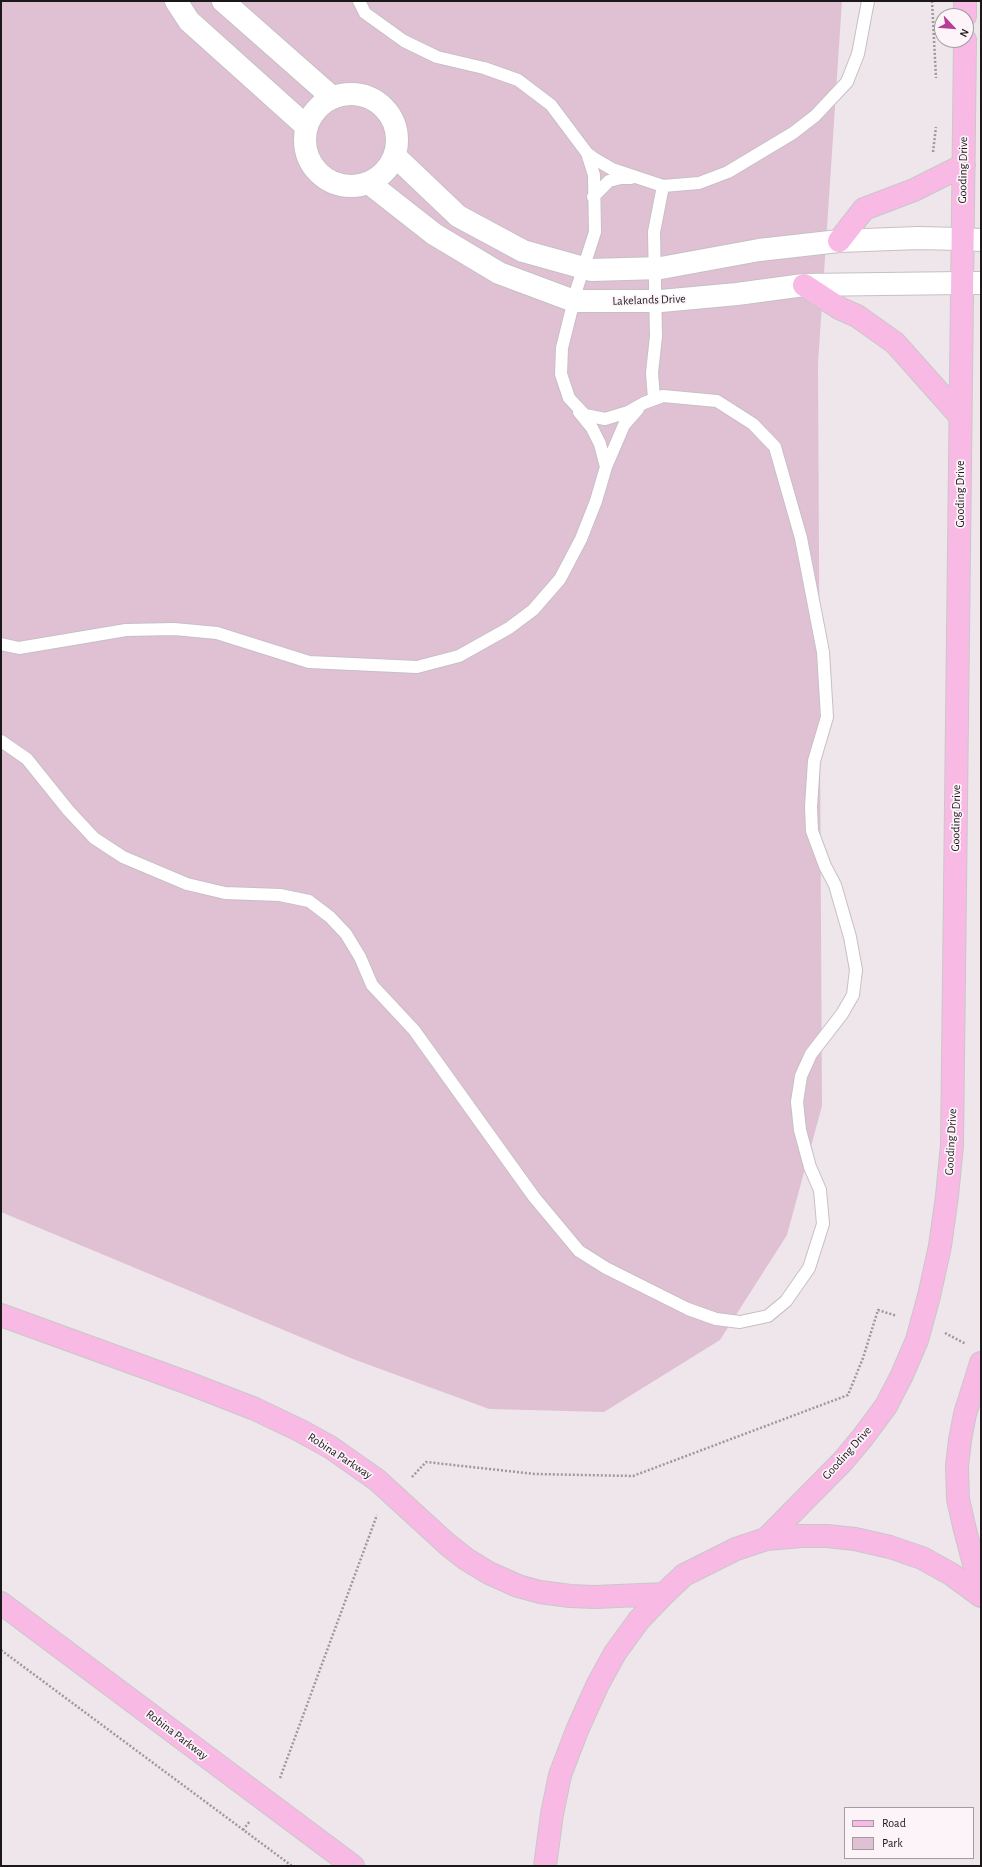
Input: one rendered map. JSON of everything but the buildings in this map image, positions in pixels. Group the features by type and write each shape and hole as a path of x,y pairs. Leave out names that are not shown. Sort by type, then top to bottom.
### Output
{"main road":[{"name":"Gooding Drive","path":"766,1539 843,1461 886,1406 902,1375 917,1340 930,1296 948,1196 952,1145 960,416 972,283 971,239 964,165 965,48"},
{"path":"839,241 864,209 914,190 964,165"},
{"path":"804,285 839,308 857,316 895,343 960,416"},
{"name":"Robina Parkway","path":"1,1315 188,1383 255,1409 302,1431 330,1447 377,1480 447,1544 466,1559 489,1573 518,1586 540,1592 570,1596 594,1597 664,1594"},
{"path":"981,1363 965,1414 957,1466 958,1499 981,1591"},
{"path":"545,1866 552,1814 560,1775 578,1728 598,1684 615,1653 639,1620 684,1575 736,1549 766,1539 802,1536 827,1536 855,1539 890,1547 922,1558 939,1567 981,1596"},
{"name":"Robina Parkway","path":"1,1604 354,1866"}],"street":[{"path":"176,1 189,21 307,127"},
{"path":"223,1 333,98"},
{"path":"346,94 359,94 372,98 383,106 391,117 396,129 398,142 395,156 389,167 380,176 369,183 354,186 340,185 326,179 315,169 308,156 305,141 307,127 317,109 333,98 346,94"},
{"path":"395,156 458,216 523,251 591,270 655,268 759,250 839,241 918,238 971,239"},
{"name":"Lakelands Drive","path":"369,183 434,234 499,273 574,301 656,301 737,294 804,285 972,283"}],"lane":[{"path":"359,1 365,13 404,41 437,57 484,68 518,80 551,105 587,153 594,174 593,197 595,232 574,301 562,348 560,374 569,398 592,428 600,444 606,467"},
{"path":"587,153 612,169 663,186 699,183 728,172 793,133 815,116 847,82 858,54 868,1"},
{"path":"593,197 609,181 620,178 637,178"},
{"path":"1,644 19,648 126,630 174,629 217,634 309,662 417,667 460,656 509,628 527,614 560,580 596,501 606,467 624,425 632,414 649,401 656,336 654,232 663,186"},
{"path":"1,741 27,759 68,810 94,838 123,857 187,884 225,893 280,895 309,901 330,917 346,934 360,957 372,985 414,1030 534,1196 579,1251 606,1268 688,1309 716,1319 740,1322 768,1316 786,1301 809,1268 823,1224 820,1190 810,1167 800,1130 797,1102 801,1076 811,1054 842,1014 853,995 856,970 850,937 835,885 825,866 812,831 811,807 814,761 827,717 823,652 801,538 775,448 753,424 717,401 663,396 649,401 628,412 605,419 585,415 569,398"}],"path":[{"path":"932,1 936,83"},
{"path":"932,155 936,120"},
{"path":"426,1462 535,1474 633,1476 848,1395 863,1358 878,1310 897,1316"},
{"path":"941,1330 967,1344"},
{"path":"278,1784 377,1515"},
{"path":"1,1650 292,1866"}],"green space":[{"path":"1,1 842,1 818,364 822,1106 787,1235 720,1340 604,1412 489,1409 353,1359 1,1212"}]}
